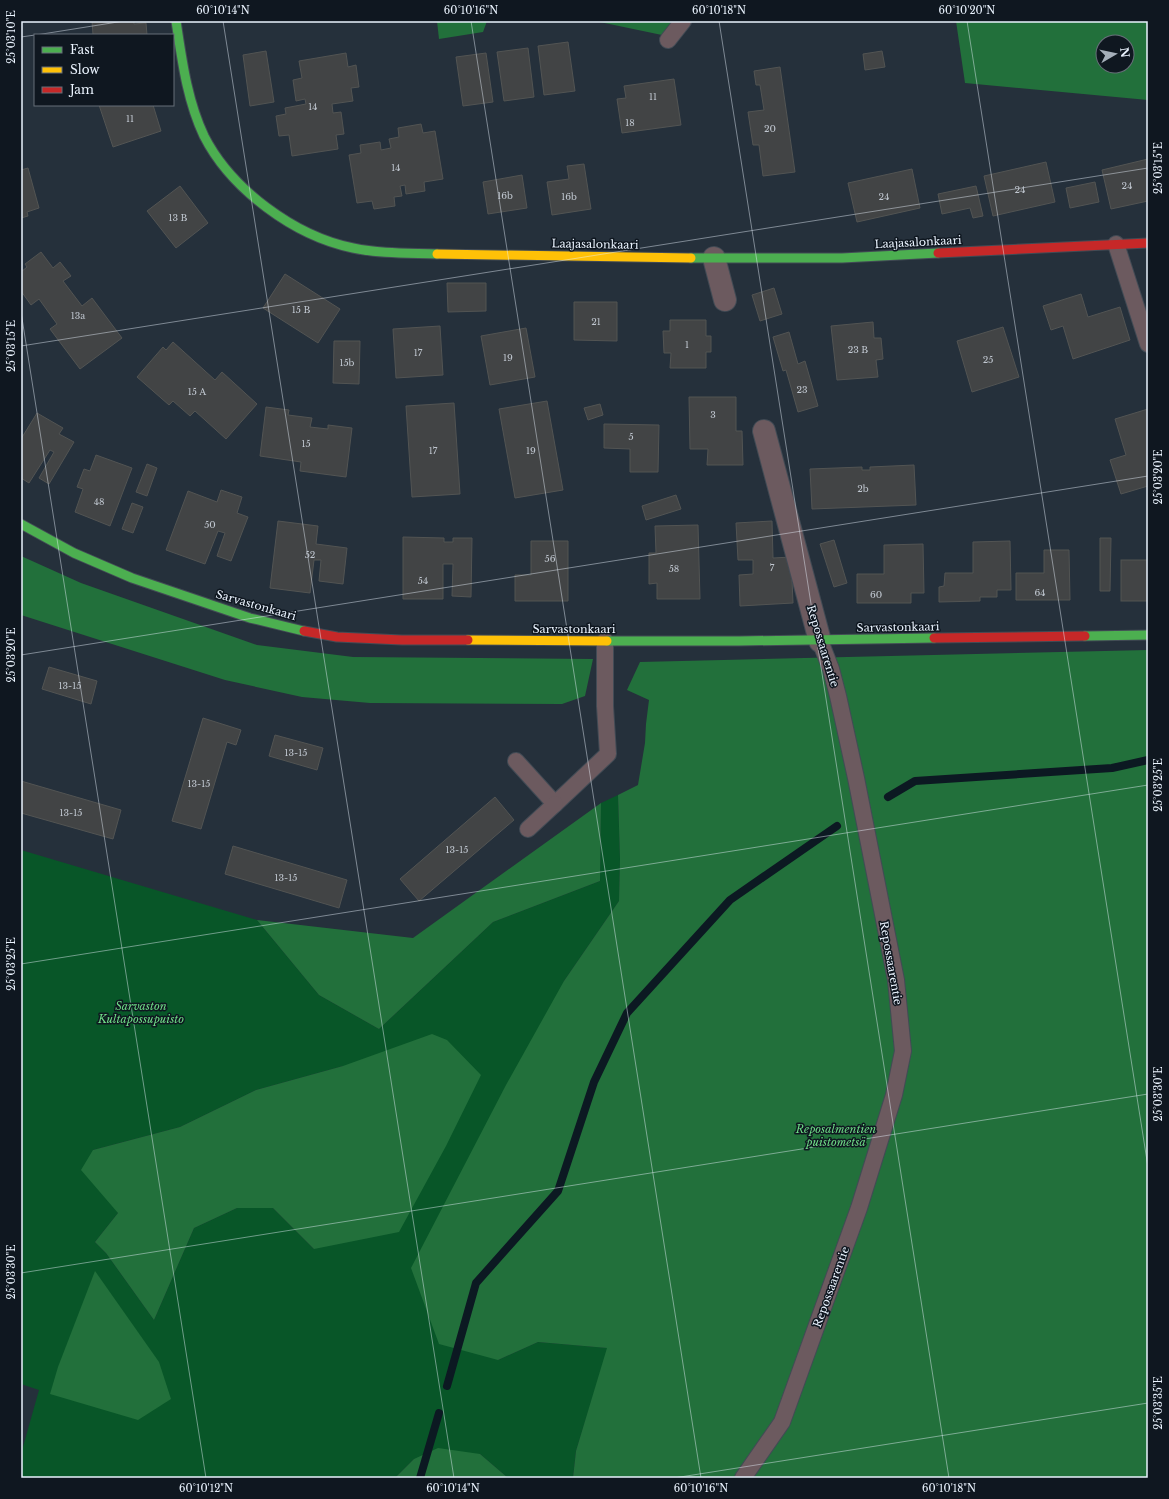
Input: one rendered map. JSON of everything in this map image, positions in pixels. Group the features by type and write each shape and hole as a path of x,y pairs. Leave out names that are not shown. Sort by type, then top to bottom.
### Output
{"street":[{"name":"Laajasalonkaari","path":"176,21 186,86 193,108 205,137 223,166 247,191 270,210 308,232 331,242 360,250 390,253 714,258 842,258 1148,243"},
{"path":"714,258 724,300"},
{"name":"Repossaarentie","path":"764,430 820,641"},
{"name":"Sarvastonkaari","path":"21,524 74,553 132,578 250,618 338,637 402,640 820,641 1148,635"}],"lane":[{"path":"668,40 683,21"},
{"path":"1116,244 1148,344"},
{"path":"528,829 608,754 605,706 605,641"},
{"name":"Repossaarentie","path":"743,1478 782,1422 859,1208 894,1095 903,1051 896,980 856,778 831,669 820,641"},
{"path":"516,761 555,804"}],"green space":[{"path":"437,21 487,21 483,32 439,39"},
{"path":"595,21 677,21 662,35"},
{"path":"956,21 1148,21 1148,100 965,83"},
{"path":"21,556 81,583 257,645 353,657 593,659 585,696 562,704 370,703 302,697 225,680 21,615"},
{"name":"Reposalmentien puistometsä","path":"1148,650 1148,1478 573,1478 576,1451 607,1348 538,1342 498,1360 439,1344 411,1268 506,1085 564,981 619,901 620,859 618,795 638,785 645,743 649,700 627,690 640,662"},
{"name":"Sarvaston Kultapossupuisto","path":"618,795 620,859 619,901 564,981 498,1360 538,1342 608,1348 576,1451 573,1478 508,1478 480,1454 414,1459 395,1478 21,1478 21,1454 39,1390 21,1384 21,850 257,920 319,995 379,1029 493,922 600,881 601,803","holes":["343,1066 314,1249 273,1208 237,1208 194,1228 154,1320 106,1253 95,1242 118,1213 93,1150 180,1127 256,1090"]},
{"path":"601,803 600,881 493,922 379,1029 319,995 257,920 413,938"},
{"path":"432,1034 447,1040 481,1075 446,1146 399,1232 314,1249 273,1208 237,1208 194,1228 154,1320 106,1253 95,1242 118,1213 81,1170 93,1150 180,1127 256,1090 343,1066"},
{"path":"95,1271 159,1362 171,1399 138,1420 50,1394 58,1367"},
{"path":"438,1448 480,1454 508,1478 395,1478 414,1459"}],"building":[{"path":"92,21 134,21 134,24 146,23 147,34 93,34"},
{"path":"568,42 575,91 544,95 538,46"},
{"path":"528,48 534,97 504,101 497,52"},
{"path":"266,51 274,102 250,106 243,55"},
{"path":"882,51 885,67 865,70 863,54"},
{"path":"346,53 348,67 356,65 359,87 351,88 353,101 332,104 333,113 341,112 344,134 336,135 338,149 292,156 289,135 279,136 276,116 286,114 285,108 306,104 305,99 296,101 293,80 302,78 299,61"},
{"path":"486,53 493,102 463,106 456,57"},
{"path":"780,67 795,172 763,176 759,145 753,145 748,112 764,110 760,85 756,85 754,71"},
{"path":"674,79 681,125 622,133 617,99 626,98 624,86"},
{"path":"99,106 153,106 161,131 113,147"},
{"path":"421,124 423,133 435,131 443,179 424,182 425,191 406,194 405,185 400,186 402,196 394,197 395,206 374,209 372,201 357,203 349,155 361,153 360,145 380,142 381,150 391,148 389,139 399,137 398,128"},
{"path":"1148,159 1148,201 1111,209 1102,170"},
{"path":"1046,162 1055,202 993,216 984,176"},
{"path":"584,164 591,209 552,215 547,182 569,179 567,166"},
{"path":"28,168 39,208 27,212 28,216 21,218 21,170"},
{"path":"912,169 920,208 857,222 848,183"},
{"path":"522,175 527,208 488,214 483,182"},
{"path":"1095,182 1099,202 1070,208 1066,188"},
{"path":"180,186 208,223 176,248 147,211"},
{"path":"976,186 983,216 973,218 970,208 942,214 938,194"},
{"path":"41,252 53,268 60,262 71,276 63,281 82,306 92,298 122,338 80,369 50,329 57,324 39,299 31,305 21,291 21,272 27,267 25,264"},
{"path":"285,274 340,309 318,343 263,308"},
{"path":"447,283 486,283 486,311 448,312"},
{"path":"774,288 782,314 760,321 752,295"},
{"path":"1081,294 1088,317 1120,307 1130,340 1073,359 1063,326 1051,330 1043,306"},
{"path":"574,302 617,302 617,341 574,340"},
{"path":"670,320 706,320 706,336 711,336 711,352 706,352 706,368 670,368 671,353 664,353 663,331 670,331"},
{"path":"873,322 874,338 881,338 883,359 876,360 878,377 837,380 831,326"},
{"path":"440,326 443,375 396,378 393,329"},
{"path":"1003,327 1019,377 972,392 957,341"},
{"path":"526,328 535,377 490,385 481,336"},
{"path":"789,332 798,364 805,361 818,406 798,412 786,370 783,371 773,337"},
{"path":"334,341 360,341 359,384 333,383"},
{"path":"173,342 215,380 222,372 257,404 226,439 195,411 190,416 173,401 169,405 137,377 163,347 166,350"},
{"path":"689,397 736,397 736,431 742,431 743,465 707,465 708,449 690,449"},
{"path":"547,401 563,490 515,498 499,409"},
{"path":"454,403 460,494 412,497 406,406"},
{"path":"600,404 603,415 588,420 584,408"},
{"path":"266,407 289,410 288,415 312,418 310,427 328,429 328,425 352,428 346,477 300,471 301,462 260,456"},
{"path":"1148,409 1148,486 1121,494 1110,460 1126,455 1115,419"},
{"path":"37,413 63,428 59,434 74,442 49,484 39,478 54,452 50,450 29,483 21,478 21,439"},
{"path":"604,424 659,425 658,472 630,472 630,449 604,448"},
{"path":"96,455 132,468 110,526 75,512 83,489 77,487 84,469 90,471"},
{"path":"147,464 157,468 147,496 136,492"},
{"path":"914,465 916,505 812,509 810,469 862,467 862,470 870,470 870,467"},
{"path":"221,490 242,497 237,513 248,517 231,561 217,556 225,533 218,531 205,564 166,550 188,491 217,502"},
{"path":"676,495 681,509 646,520 642,506"},
{"path":"132,503 143,507 133,533 122,529"},
{"path":"278,521 318,526 316,544 347,548 343,584 319,581 321,560 314,560 310,593 270,588"},
{"path":"772,521 773,558 791,557 793,603 740,606 739,575 753,574 753,560 738,560 736,523"},
{"path":"698,525 700,599 657,599 657,583 649,584 649,553 656,553 655,526"},
{"path":"403,537 444,538 444,542 453,542 453,538 472,538 471,597 452,596 453,564 443,564 443,599 403,599"},
{"path":"1100,538 1111,538 1110,591 1100,591"},
{"path":"834,540 847,583 834,587 820,544"},
{"path":"531,541 568,541 568,601 515,601 515,575 531,575"},
{"path":"1010,541 1011,590 997,590 997,597 980,597 980,601 939,602 939,587 944,586 945,573 973,573 973,542"},
{"path":"923,544 924,593 911,593 911,603 857,603 857,574 884,574 884,545"},
{"path":"1044,550 1069,550 1070,600 1016,600 1016,573 1044,573"},
{"path":"1121,560 1148,560 1148,601 1121,601"},
{"path":"49,667 97,681 91,704 42,689"},
{"path":"203,718 241,730 236,745 227,742 201,829 172,821"},
{"path":"275,735 323,748 317,770 269,756"},
{"path":"21,781 121,810 113,839 21,813"},
{"path":"495,797 514,820 419,901 400,879"},
{"path":"233,846 347,880 339,908 225,874"}],"waterway":[{"path":"888,797 915,781 1112,768 1148,760"},
{"path":"447,1386 476,1283 558,1191 594,1082 627,1013 730,900 837,826"},
{"path":"420,1478 439,1413"}],"traffic: fast":[{"path":"176,21 189,94 198,122 204,136 216,156 247,192 287,221 309,233 331,242 353,248 374,251 437,254"},
{"path":"691,258 842,258 938,253"},
{"path":"21,524 74,553 132,578 250,618 304,631"},
{"path":"1085,636 1148,635"},
{"path":"607,641 739,641 934,638"}],"traffic: slow":[{"path":"437,254 691,258"},
{"path":"468,640 607,641"}],"traffic: jam":[{"path":"938,253 1148,243"},
{"path":"304,631 337,637 402,640 468,640"},
{"path":"934,638 1085,636"}]}
